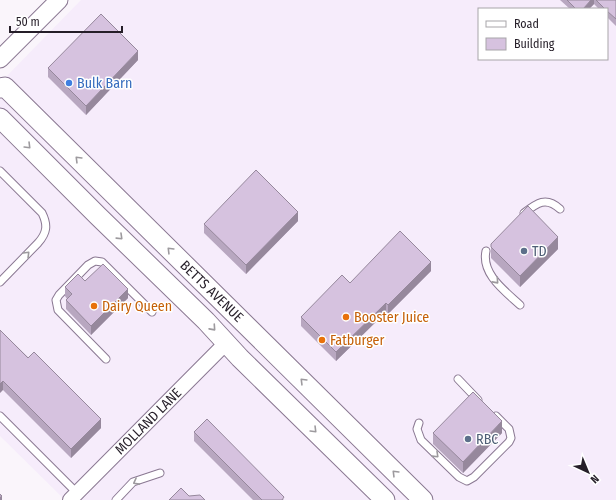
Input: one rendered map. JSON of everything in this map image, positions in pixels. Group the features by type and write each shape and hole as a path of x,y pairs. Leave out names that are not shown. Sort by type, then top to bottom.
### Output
{"main road":[{"name":"BETTS AVENUE","path":"0,88 5,87 423,500"},
{"name":"BETTS AVENUE","path":"0,118 385,500"}],"street":[{"path":"0,59 59,0"},
{"name":"MOLLAND LANE","path":"73,496 226,343"}],"lane":[{"path":"0,171 42,213 46,220 46,228 44,237 0,282"},
{"path":"520,217 535,204 546,201 553,203 560,209"},
{"path":"486,251 484,259 494,280 520,304"},
{"path":"106,359 58,310 56,300 59,294 88,265 96,261 102,262 152,312"},
{"path":"458,379 481,403"},
{"path":"419,423 417,429 421,440 459,477 467,481 474,477 509,442 511,438 509,429 492,412"},
{"path":"0,416 73,496"},
{"path":"116,500 133,482 160,473"}],"shaded area":[{"path":"81,0 616,0 616,500 65,500 0,436 0,83"}],"building":[{"path":"567,0 591,0 584,8 575,8"},
{"path":"596,0 616,0 616,19 608,12 608,8 604,8"},
{"path":"101,14 138,51 86,106 48,68"},
{"path":"256,170 298,212 246,265 204,224"},
{"name":"TD","path":"528,206 558,237 520,276 491,247 491,244"},
{"path":"400,231 431,262 388,305 386,303 336,352 301,317 342,275 350,283"},
{"name":"Dairy Queen","path":"103,264 128,289 91,326 66,300 72,294 65,287 78,274 85,281"},
{"path":"0,330 28,358 34,352 101,419 71,449 3,381 0,384"},
{"name":"RBC","path":"473,392 502,421 463,462 433,433"},
{"path":"207,419 284,497 282,500 262,500 194,432"},
{"path":"181,488 189,496 200,495 205,500 169,500"}],"place":[{"name":"Bulk Barn","path":"69,83"},
{"name":"TD","path":"524,251"},
{"name":"Dairy Queen","path":"94,306"},
{"name":"Booster Juice","path":"346,317"},
{"name":"Fatburger","path":"322,340"},
{"name":"RBC","path":"468,439"}]}
